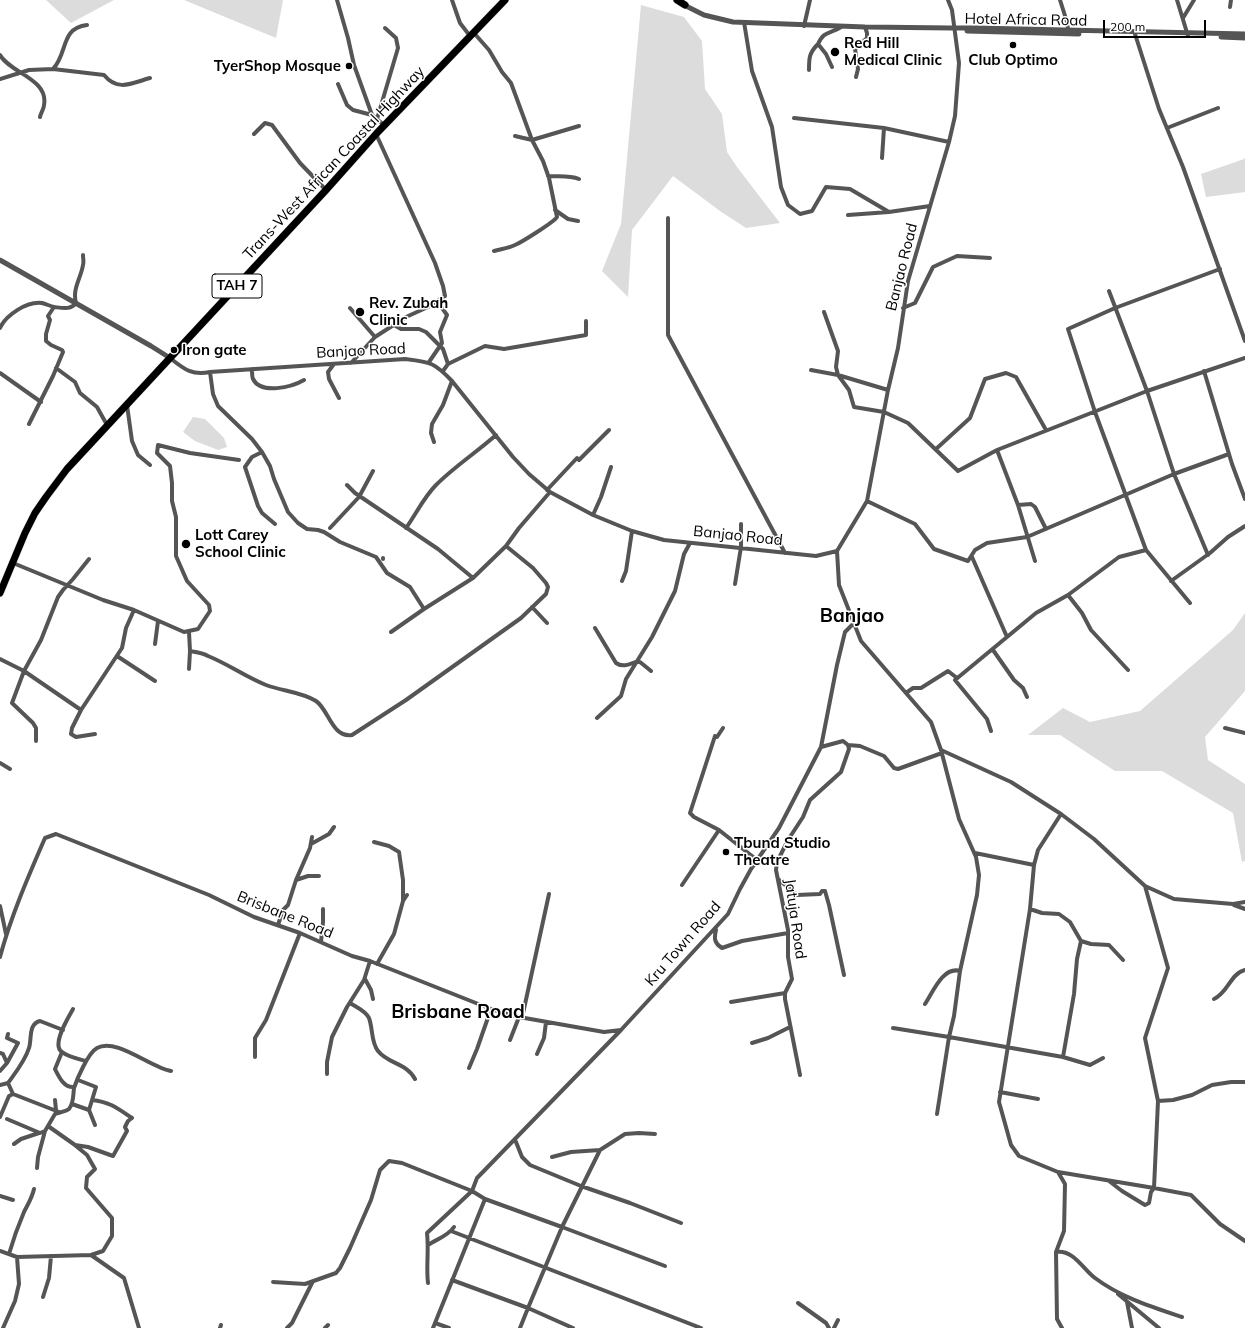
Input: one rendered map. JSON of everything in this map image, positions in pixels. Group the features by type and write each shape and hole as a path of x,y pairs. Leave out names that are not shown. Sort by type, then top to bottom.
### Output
{"highway":[{"name":"Trans-West African Coastal Highway","path":"0,593 35,513 67,470 326,190 384,125 505,0"},
{"path":"474,33 511,0"},
{"path":"677,0 685,5"}],"street":[{"path":"336,0 348,38 354,65 372,115 384,125"},
{"path":"452,0 460,23 474,33 489,50 502,72 511,83 532,140 543,161 548,176 557,217 551,224 542,228 515,246 494,251"},
{"name":"Hotel Africa Road","path":"674,0 704,15 722,20 804,26 1135,34 1245,34"},
{"path":"804,26 810,0"},
{"name":"Banjao Road","path":"170,358 191,372 201,374 210,372 405,358 429,362 443,371 452,380 513,457 529,474 548,491 592,515 632,531 664,540 816,556 837,552 867,501 888,390 898,348 908,281 949,142 954,116 959,63 952,10 948,0"},
{"path":"1060,0 1068,30"},
{"path":"1177,0 1188,34"},
{"path":"1183,18 1194,0"},
{"path":"1230,7 1231,0"},
{"path":"744,22 752,71 772,126 781,186 788,205 800,214 812,211 826,187 850,189 889,212"},
{"path":"53,69 59,64 67,37 79,26 87,25"},
{"path":"810,70 809,59 813,49 827,32 835,31 841,27"},
{"path":"856,77 858,69 855,49 867,38 868,34 864,27"},
{"path":"377,120 398,48 396,38 385,28"},
{"name":"Hotel Africa Road","path":"1051,32 1068,30 1188,34 1245,38"},
{"path":"1135,34 1160,109 1183,167 1245,341"},
{"path":"818,44 826,54 832,67"},
{"path":"0,55 4,61 37,82 44,96 44,106 40,117"},
{"path":"0,79 29,70 53,69 104,75 109,82 117,85 130,84 150,78"},
{"path":"338,84 347,105 353,110 372,115"},
{"path":"1167,128 1218,108"},
{"path":"794,118 884,128 949,142"},
{"path":"254,134 265,123 272,125 300,162 326,190"},
{"path":"515,136 532,140 579,126"},
{"path":"882,158 884,128"},
{"path":"351,363 375,337 406,317 428,307 444,296 443,286 435,263 376,134"},
{"path":"548,176 563,177 571,175 579,179"},
{"path":"848,215 889,212 930,206"},
{"path":"555,210 568,219 578,221"},
{"path":"668,218 668,335 785,552"},
{"path":"76,303 76,287 83,265 83,255"},
{"path":"903,308 915,303 933,267 957,256 990,258"},
{"path":"0,260 152,346 170,358"},
{"path":"1190,603 1146,550 1127,495 1095,412 1068,329 1116,308 1220,269"},
{"path":"1109,291 1147,391 1174,474 1208,555"},
{"path":"429,362 442,343 440,332 447,315 437,301"},
{"path":"0,328 3,322 20,307 40,303 54,307 69,308 74,306 76,303"},
{"path":"29,424 41,402 63,352 62,350 51,346 46,341 46,334 50,320 48,316 54,307"},
{"path":"350,308 375,337"},
{"path":"824,312 838,351 836,367 838,375 849,390 854,408 884,412 908,423 958,471 997,450 1046,430 1147,391 1245,358"},
{"path":"443,371 448,364 486,346 504,349 586,335 586,321"},
{"path":"394,325 401,329 419,328 426,332 443,349 448,364"},
{"path":"334,364 328,372 329,380 338,398"},
{"path":"56,368 75,382 80,393 97,407 107,425"},
{"path":"252,370 253,379 258,385 266,389 297,384 304,380"},
{"path":"811,370 838,375 888,390"},
{"path":"1204,371 1229,454 1245,499"},
{"path":"210,372 213,394 218,406 252,439 262,452 270,466 288,512 298,523 307,529 324,532 340,542 376,557 387,572 410,587 424,609"},
{"path":"0,373 41,402"},
{"path":"936,449 970,418 985,379 1006,373 1016,377 1046,430"},
{"path":"434,442 431,433 432,424 443,405 452,380"},
{"path":"127,404 132,441 138,455 150,465"},
{"path":"391,632 473,578 506,546 548,491 578,459 609,430"},
{"path":"406,528 436,485 496,435"},
{"path":"13,562 67,586 134,610 184,632 198,629 210,611 209,605 187,581 176,556 176,517 172,501 170,466 157,453 158,445 190,453 239,460"},
{"path":"997,450 1018,505 1035,561"},
{"path":"262,452 252,457 245,468 258,506 262,513 275,524"},
{"path":"867,501 915,524 934,549 968,561 972,557 975,550 987,543 1027,537 1174,474 1229,454"},
{"path":"592,515 601,497 611,466"},
{"path":"330,528 359,497 373,471"},
{"path":"347,485 359,497 438,549 473,578"},
{"path":"1018,505 1031,504 1035,506 1046,529"},
{"path":"735,584 741,547 741,524"},
{"path":"1171,581 1208,555 1228,537 1245,526"},
{"path":"622,581 626,571 632,531"},
{"path":"597,718 621,696 626,679 638,662 652,637 675,591 684,554 690,543"},
{"path":"190,651 208,655 264,684 280,690 308,697 317,702 324,710 333,726 340,733 346,736 352,735 406,700 521,618 547,591 546,583 533,568 506,546"},
{"path":"957,678 1036,614 1068,595 1119,557 1146,550"},
{"path":"837,552 839,585 861,640 931,722 941,752 959,819 976,858 979,875 977,896 960,971 954,1016 949,1037 937,1114"},
{"path":"972,557 1007,637"},
{"path":"36,741 36,728 33,723 12,704 24,671 41,640 58,597 89,559"},
{"path":"1068,595 1082,613 1091,630 1128,670"},
{"path":"532,607 547,623"},
{"path":"95,734 76,737 71,734 72,728 81,710 122,648 126,628 134,610"},
{"path":"154,644 158,621"},
{"name":"Kru Town Road","path":"428,1245 427,1233 472,1191 477,1178 621,1030 728,914 740,888 779,828 822,747 837,665 845,632 854,623"},
{"path":"595,628 616,663 624,666 640,662 651,671"},
{"path":"188,632 190,651 188,669"},
{"path":"993,650 1014,680 1023,688 1027,697"},
{"path":"117,656 155,681"},
{"path":"0,659 24,671 81,710"},
{"path":"906,693 913,688 921,688 948,671 957,678"},
{"path":"957,678 955,680 987,719 992,731"},
{"path":"723,728 716,736 690,813 694,817 719,830 758,860"},
{"path":"1225,728 1245,733"},
{"path":"822,747 843,741 848,745 860,746 884,756 894,768 898,769 941,752 1011,782 1061,814 1094,840 1145,886 1174,899 1233,904 1245,902"},
{"name":"Jatuja Road","path":"800,1075 785,999 792,979 788,957 788,933 776,870 777,862 788,840 803,817 810,800 841,772 849,749 848,745"},
{"path":"0,763 10,769"},
{"path":"1061,814 1038,850 1034,865 1030,909 999,1102 1011,1145 1019,1156 1058,1172 1191,1195 1220,1224 1245,1241"},
{"path":"311,844 329,834 334,827"},
{"path":"682,884 719,830"},
{"name":"Brisbane Road","path":"0,957 6,934 24,884 45,838 56,834 209,895 254,917 300,933 352,956 370,961 491,1009 520,1018 583,1027 604,1032 621,1030"},
{"path":"278,925 284,910 288,905 296,880 311,844 312,837"},
{"path":"374,842 389,846 399,852 403,901 394,934 377,964"},
{"path":"974,853 1034,865"},
{"path":"296,880 308,876 319,876"},
{"path":"778,879 797,895 820,894 822,891 825,891 828,898 844,974"},
{"path":"1108,1180 1122,1192 1146,1205 1149,1203 1151,1192 1154,1188 1158,1101 1145,1038 1168,968 1145,886"},
{"path":"510,1040 520,1018 549,894"},
{"path":"403,901 407,895"},
{"path":"1233,904 1245,909"},
{"path":"0,906 6,934"},
{"path":"321,942 323,909"},
{"path":"1030,909 1042,913 1059,914 1070,922 1081,941 1077,959 1074,994 1063,1057"},
{"path":"716,928 715,940 717,945 722,948 742,941 788,933"},
{"path":"255,1057 255,1038 266,1020 300,933"},
{"path":"1081,941 1109,946 1123,960"},
{"path":"327,1074 327,1062 332,1037 351,1001 365,979 370,961"},
{"path":"925,1004 945,973 955,969 960,971"},
{"path":"1214,999 1221,996 1240,971 1245,970"},
{"path":"365,979 374,999"},
{"path":"731,1002 786,993"},
{"path":"351,1001 369,1018 373,1040 379,1052 411,1071 415,1079"},
{"path":"73,1009 58,1043 59,1048 62,1052 86,1061"},
{"path":"469,1068 491,1009"},
{"path":"0,1085 8,1083 20,1066 29,1048 32,1029 35,1023 40,1021 63,1030"},
{"path":"537,1054 544,1038 546,1022"},
{"path":"752,1042 768,1038 790,1027"},
{"path":"893,1028 1008,1046 1063,1057 1090,1065 1103,1058"},
{"path":"0,1071 8,1063 18,1044 7,1038 8,1034"},
{"path":"8,1083 13,1094 57,1111 65,1111 70,1108 72,1104 74,1088 86,1061 93,1051 102,1046 108,1045 127,1051 171,1071"},
{"path":"62,1052 55,1069 60,1079 70,1088 74,1088"},
{"path":"0,1053 3,1054 8,1063"},
{"path":"78,1080 96,1087 89,1110 95,1125"},
{"path":"1158,1101 1173,1100 1192,1095 1212,1085 1231,1082 1245,1082"},
{"path":"1000,1092 1038,1099"},
{"path":"0,1117 9,1096 13,1094"},
{"path":"37,1168 38,1157 45,1131 57,1111 55,1100"},
{"path":"75,1145 88,1147 113,1156 128,1131 125,1127 128,1120 132,1118 117,1107 105,1101 92,1100"},
{"path":"72,1104 89,1110"},
{"path":"7,1119 40,1133"},
{"path":"0,1251 17,1257 91,1255 103,1251 112,1236 112,1218 86,1188 87,1178 95,1169 87,1155 48,1126"},
{"path":"14,1144 21,1139 45,1131"},
{"path":"552,1157 571,1152 600,1150 625,1134 655,1134"},
{"path":"514,1140 522,1157 530,1165 681,1223"},
{"path":"520,1328 562,1227 600,1150"},
{"path":"273,1282 305,1284 336,1273 350,1248 371,1200 380,1170 389,1161 402,1163 472,1191 485,1199 665,1266"},
{"path":"1058,1172 1065,1184 1064,1231 1056,1252 1057,1319 1062,1328"},
{"path":"9,1254 13,1238 24,1212 33,1196 34,1189"},
{"path":"0,1196 13,1200"},
{"path":"433,1328 485,1199"},
{"path":"428,1283 426,1268 428,1245 447,1235 454,1227"},
{"path":"451,1231 545,1269 701,1328"},
{"path":"1056,1252 1062,1251 1073,1257 1094,1277 1113,1290 1159,1328"},
{"path":"91,1255 124,1278 139,1328"},
{"path":"43,1297 49,1278 51,1256"},
{"path":"3,1328 15,1301 19,1284 17,1257"},
{"path":"452,1280 528,1308 573,1328"},
{"path":"287,1328 292,1323 313,1282"},
{"path":"1113,1290 1182,1317"},
{"path":"1127,1301 1132,1328"},
{"path":"798,1303 826,1323 830,1328"},
{"path":"834,1328 838,1320"},
{"path":"435,1322 449,1328"}],"shaded area":[{"path":"46,0 114,0 71,23"},
{"path":"184,0 283,0 276,38"},
{"path":"641,5 684,17 702,41 705,89 722,114 727,152 780,223 746,228 720,211 673,176 632,230 628,297 602,271 621,224"},
{"path":"1245,158 1245,192 1206,197 1201,174"},
{"path":"193,417 205,419 224,438 227,447 218,450 195,441 183,432"},
{"path":"1245,613 1245,691 1205,737 1208,760 1245,784 1245,861 1242,862 1233,813 1162,771 1115,771 1060,735 1028,735 1063,708 1090,722 1140,711 1233,630"}],"place":[{"name":"Club Optimo","path":"1013,45"},
{"name":"Red Hill Medical Clinic","path":"835,52"},
{"name":"TyerShop Mosque","path":"349,66"},
{"name":"Rev. Zubah Clinic","path":"360,312"},
{"name":"Iron gate","path":"174,350"},
{"name":"Lott Carey School Clinic","path":"186,544"},
{"name":"Tbund Studio Theatre","path":"726,852"}],"district":[{"name":"Banjao","path":"852,616"},
{"name":"Brisbane Road","path":"458,1012"}]}
